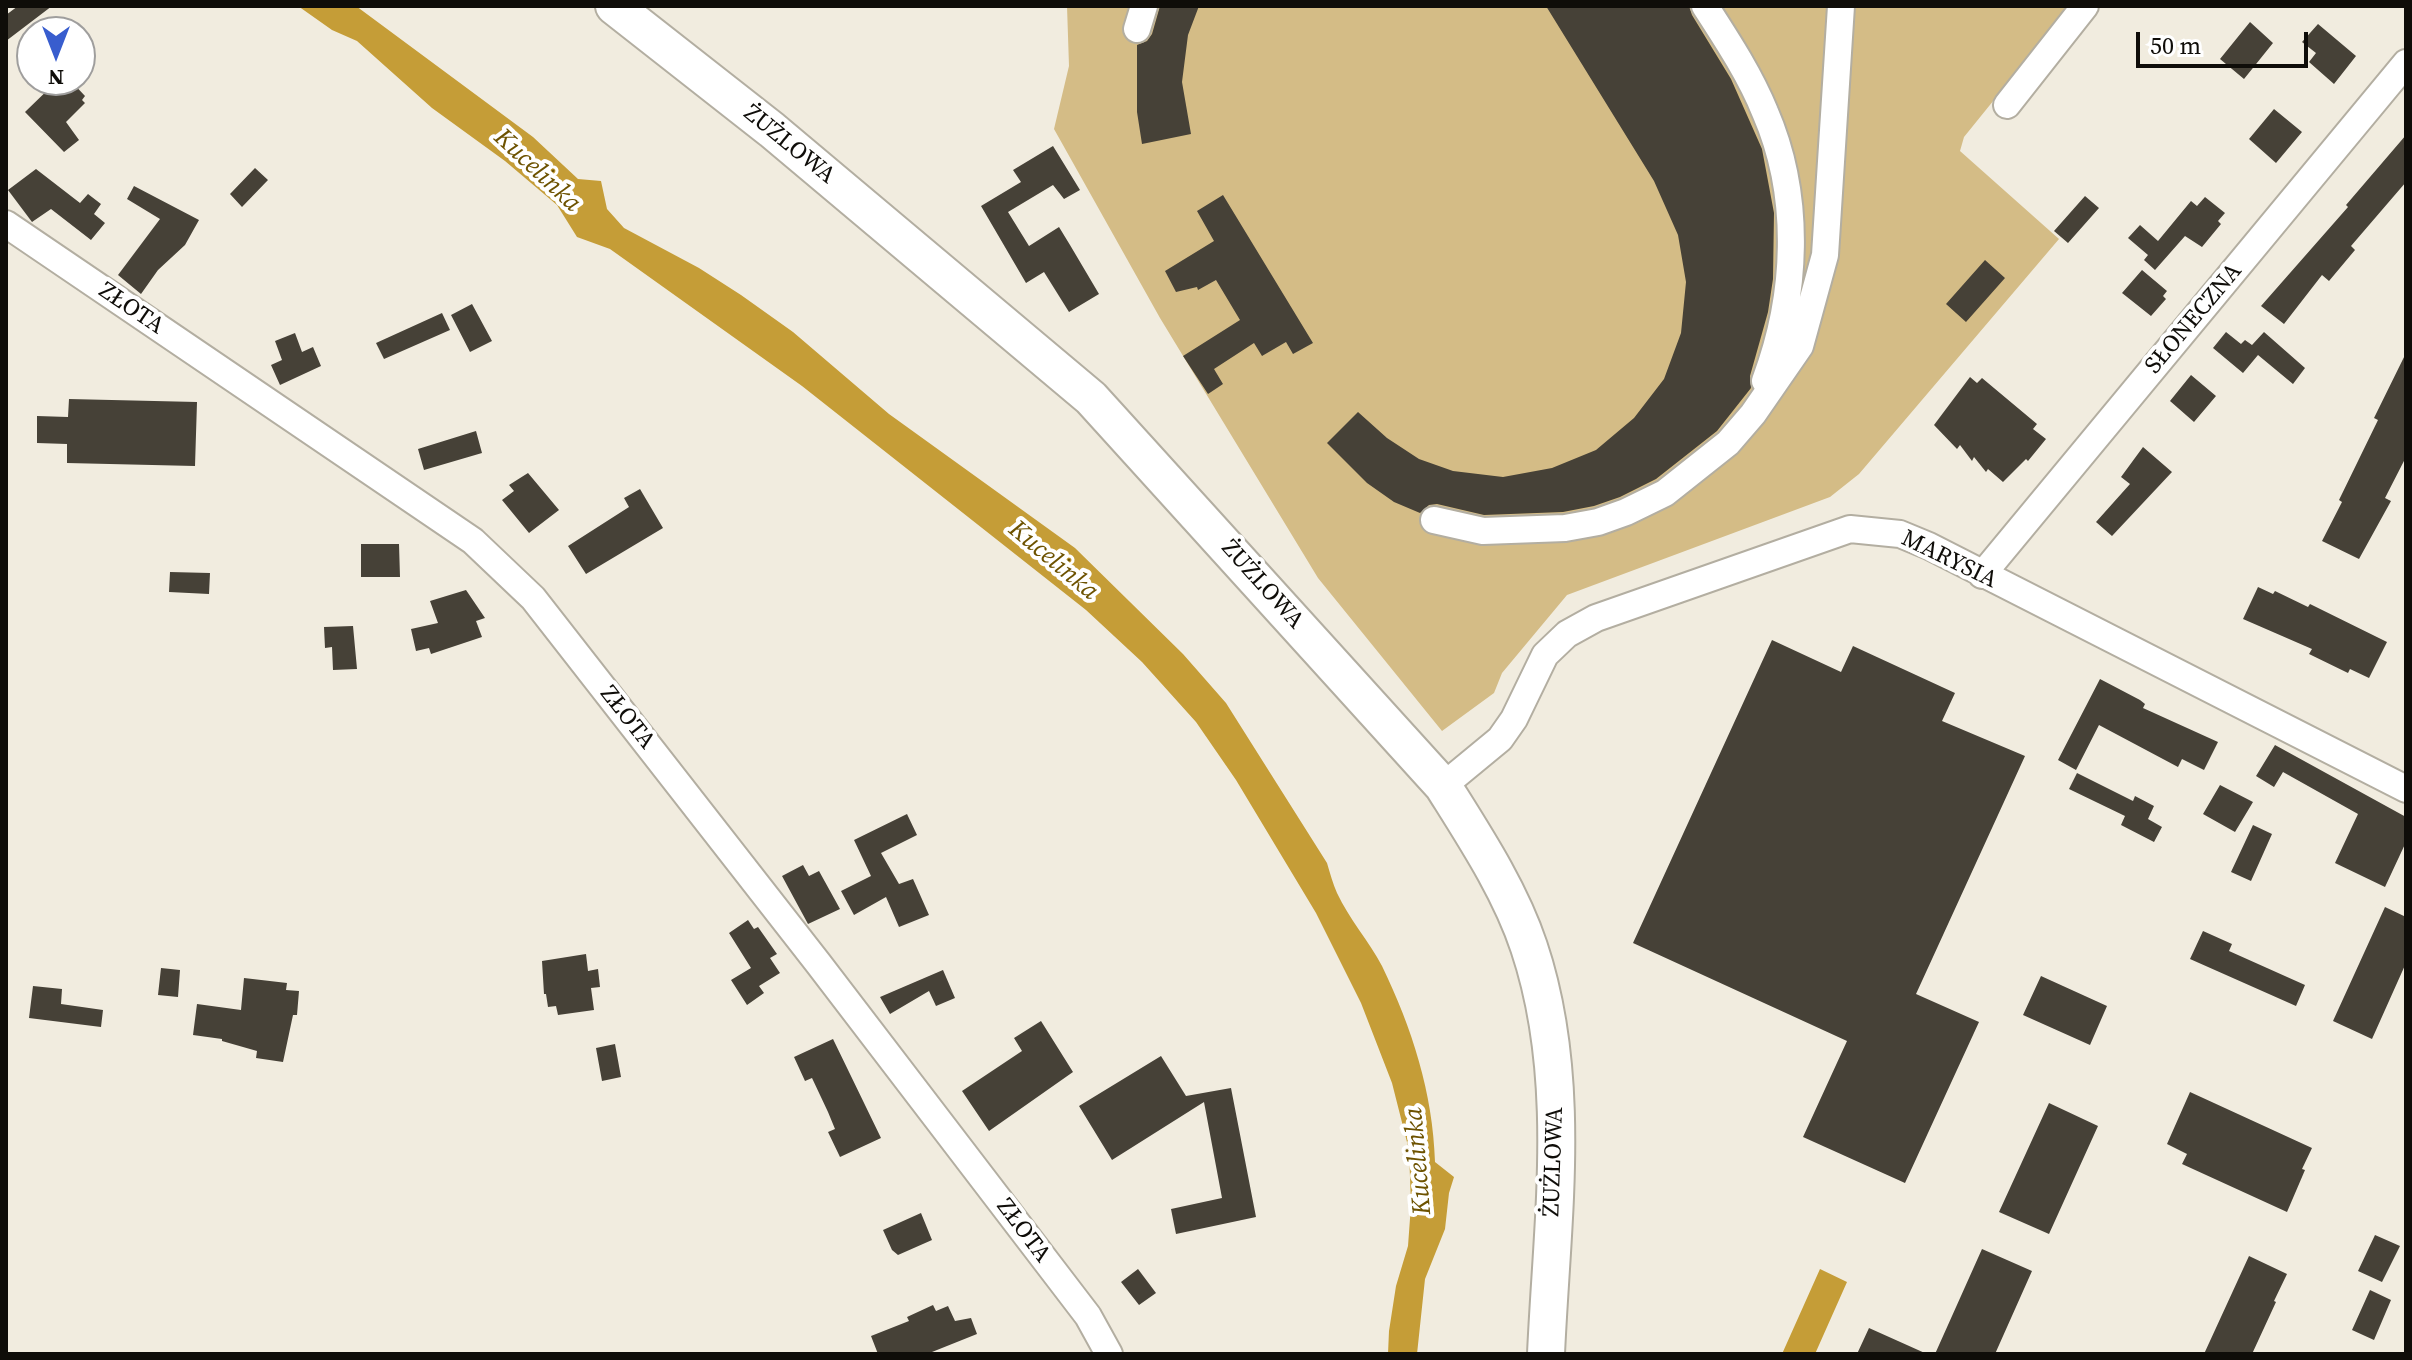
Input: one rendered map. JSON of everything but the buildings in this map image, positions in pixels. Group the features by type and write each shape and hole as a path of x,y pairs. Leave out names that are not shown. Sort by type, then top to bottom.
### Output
{"street":[{"path":"1705,6 1765,111 1775,139 1791,221 1787,298 1781,333 1753,414"},
{"path":"1434,520 1483,531 1565,528 1598,522 1665,493 1728,443 1753,414 1800,346 1825,255 1841,6"},
{"path":"2007,105 2085,6"},
{"name":"ŻUŻLOWA","path":"617,7 772,130 1091,398 1443,786 1479,843 1512,905 1529,947 1548,1016 1557,1108 1546,1354"},
{"name":"SŁONECZNA","path":"1982,575 2406,63"},
{"name":"ZŁOTA","path":"6,224 473,541 533,598 1088,1316 1109,1354"},
{"name":"MARYSIA","path":"1443,786 1500,739 1514,719 1545,655 1567,634 1596,618 1850,529 1900,534 2406,789"}],"shaded area":[{"path":"1067,6 2070,6 1964,137 1960,151 2059,239 1859,474 1830,497 1567,595 1502,673 1494,693 1442,731 1318,578 1160,318 1054,129 1069,66"}],"water":[{"name":"Kucelinka","path":"298,6 356,6 533,137 578,179 601,181 607,209 624,228 699,268 741,295 793,332 889,414 1075,548 1183,654 1226,703 1327,863 1342,903 1382,966 1403,1013 1419,1061 1430,1111 1435,1162 1454,1177 1445,1229 1425,1279 1417,1354 1388,1354 1396,1286 1408,1246 1411,1205 1409,1150 1392,1083 1361,1003 1316,913 1236,780 1196,722 1142,662 1086,610 802,386 610,249 577,237 557,205 505,161 432,108 357,41 332,30"},
{"path":"1820,1269 1847,1282 1815,1354 1782,1354"}]}
